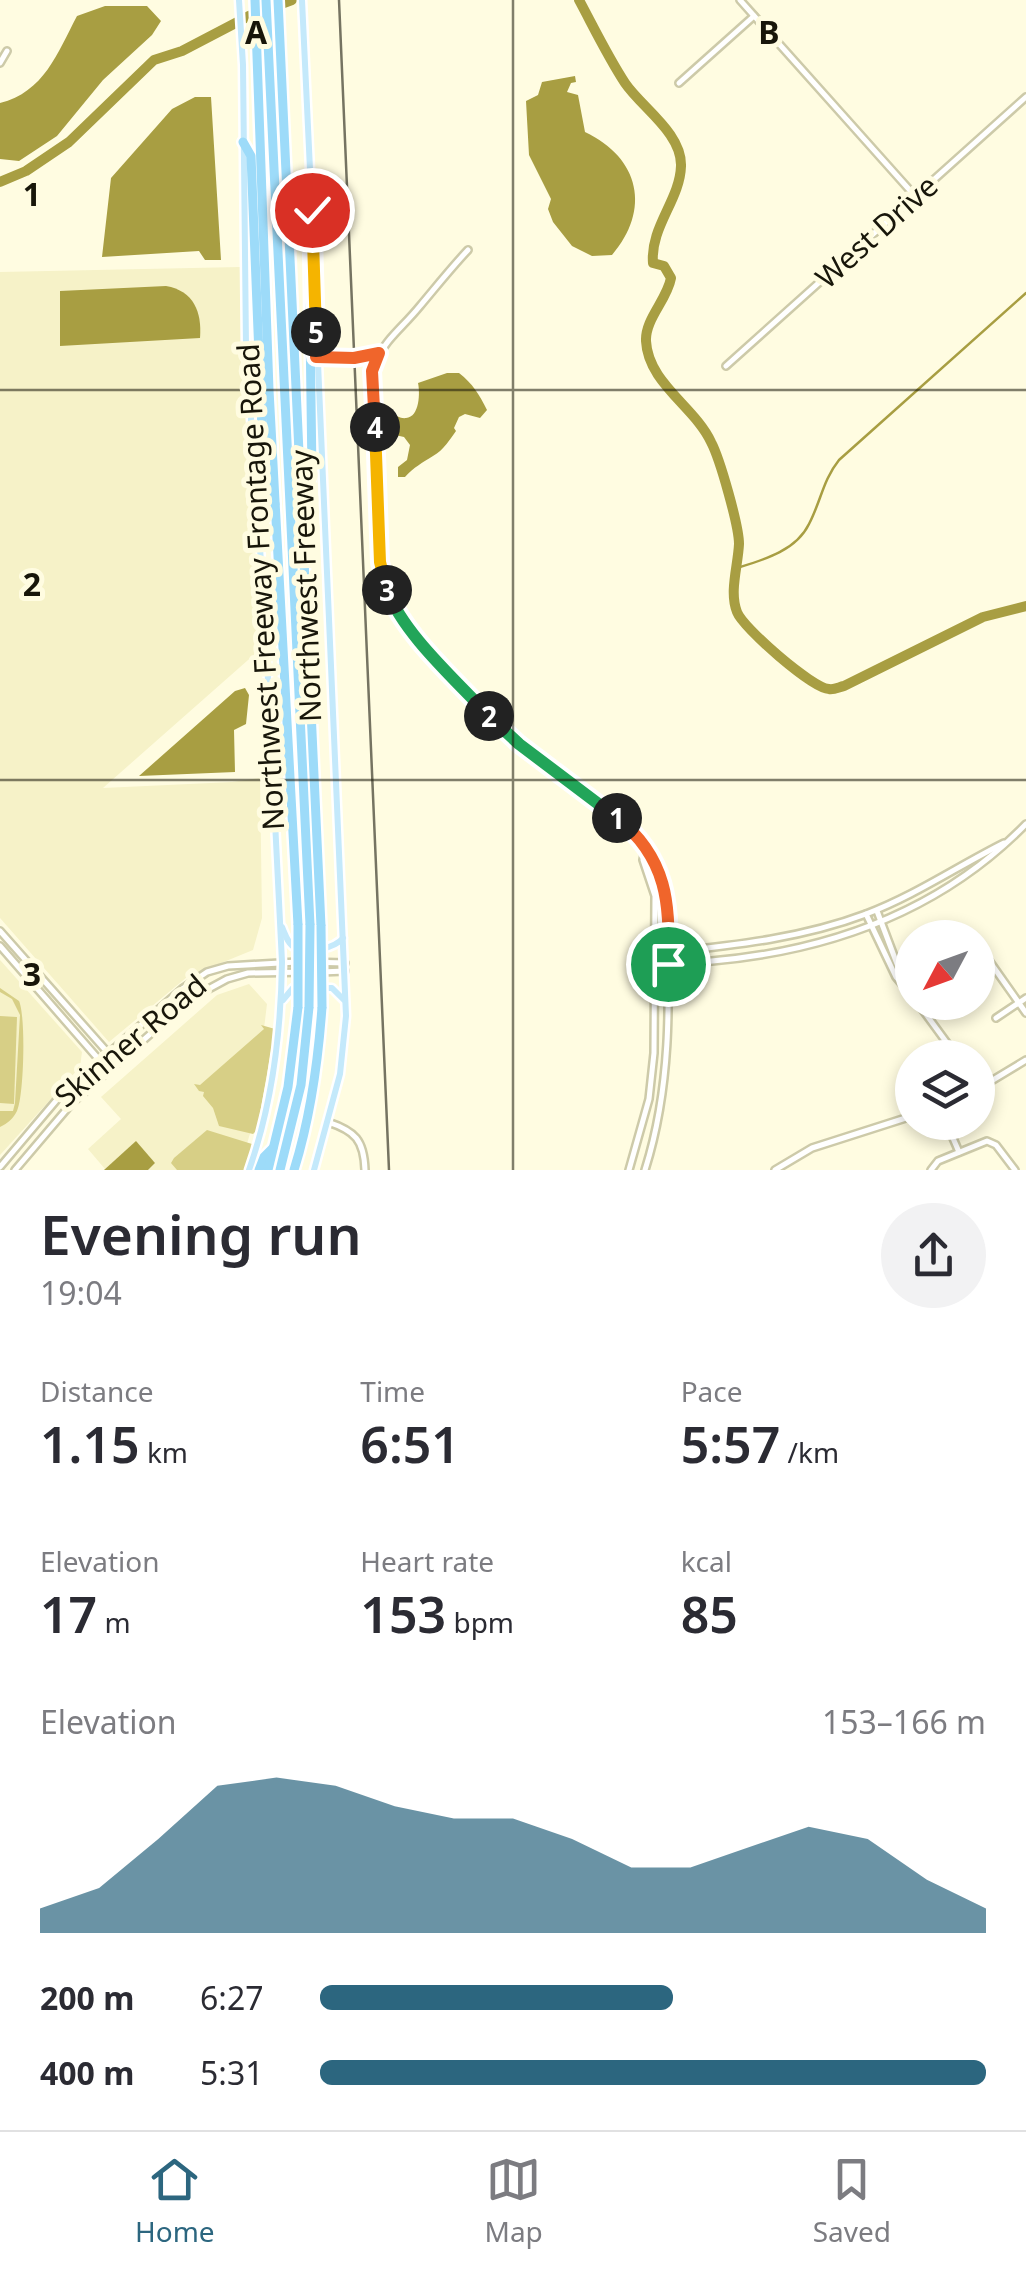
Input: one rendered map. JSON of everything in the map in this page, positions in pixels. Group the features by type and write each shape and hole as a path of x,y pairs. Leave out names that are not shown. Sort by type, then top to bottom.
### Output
{"highway":[{"name":"Northwest Freeway","path":"255,0 275,504 304,1007 268,1170"},
{"path":"266,0 310,925 301,1084 280,1170"},
{"name":"Northwest Freeway","path":"278,0 322,926 322,1006 315,1087 294,1170"},
{"path":"243,142 251,156 262,455 267,493 275,504"},
{"path":"303,505 312,472 309,254 313,233"},
{"path":"260,1170 264,1157 276,1146"}],"main road":[{"name":"Northwest Freeway Frontage Road","path":"238,0 243,65 246,347 266,620 282,962 282,1004 271,1090 248,1170"},
{"path":"302,0 346,1006 340,1074 314,1170"},
{"path":"280,921 297,949 333,948 344,937"},
{"path":"282,1004 293,988 332,988 341,994 346,1006"}],"street":[{"path":"740,0 915,196"},
{"path":"679,83 754,16"},
{"path":"0,63 7,50"},
{"name":"West Drive","path":"726,366 1026,97"},
{"path":"468,250 419,308 388,337 372,371 380,562 394,606 488,715 519,744 626,825 652,855 662,875 668,902 667,1066 645,1170"},
{"path":"316,357 354,358 379,353"},
{"path":"654,964 798,950 872,926 960,878 1026,824"},
{"path":"654,954 764,942 825,928 876,910 1012,839"},
{"path":"629,1170 648,1099 654,1053 655,896 643,860 645,849"},
{"path":"876,910 895,958"},
{"path":"866,914 895,975"},
{"path":"0,930 117,1063"},
{"path":"0,946 108,1070"},
{"name":"Skinner Road","path":"0,1166 60,1096 182,989 208,972 228,966 282,962 345,967"},
{"path":"23,972 31,966"},
{"name":"Skinner Road","path":"14,1170 70,1105 190,999 227,978 248,973 345,967"},
{"path":"995,967 1025,1005 996,1018"},
{"path":"182,989 190,999"},
{"path":"995,1079 1026,1060"},
{"path":"774,1170 812,1148 895,1121"},
{"path":"328,1122 352,1131 364,1158 364,1170"},
{"path":"954,1140 959,1152"},
{"path":"931,1168 959,1152 991,1142 1015,1170"}],"shaded area":[{"path":"105,6 147,6 161,21 152,35 103,80 57,136 19,161 0,159 0,103 28,90 48,70 77,16"},
{"path":"575,76 576,82 571,83 567,92 578,95 585,132 618,156 634,186 632,220 612,255 592,256 572,246 553,222 548,209 551,199 529,155 526,101 538,95 542,82"},
{"path":"195,97 211,97 221,260 205,260 199,251 102,257 111,178 172,109"},
{"path":"240,267 257,652 103,788 260,778 262,918 253,950 187,977 109,1042 0,918 0,272"},
{"path":"166,286 183,293 194,304 200,338 60,346 60,291"},
{"path":"447,373 464,377 487,410 480,418 465,414 459,417 456,431 440,451 405,477 398,477 398,467 407,460 410,445 391,430 391,414 411,417 418,404 418,383"},
{"path":"245,688 249,695 246,724 234,730 235,772 139,776 235,691"},
{"path":"0,960 82,1052 80,1067 0,1155"},
{"path":"249,984 267,1004 252,1127 239,1170 148,1170 155,1163 136,1142 105,1169 88,1149 121,1119 101,1097 217,995"},
{"path":"0,988 19,1001 23,1038 23,1074 17,1111 0,1127 0,1111 13,1111 15,1103 20,1015 12,999"},
{"path":"0,1016 17,1017 14,1104 0,1103"},
{"path":"261,1025 275,1029 257,1130 253,1134 219,1126 204,1092 194,1084 200,1085 264,1029"},
{"path":"207,1130 252,1144 246,1170 177,1170 171,1163 174,1158"},
{"path":"136,1141 155,1163 148,1170 104,1170"}],"waterway":[{"path":"0,182 26,171 69,142 154,60 292,0"},
{"path":"579,0 625,83 668,132 680,154 676,190 653,250 653,263 664,266 671,278 649,325 646,341 655,370 704,429 719,463 738,535 734,596 742,620 794,668 831,689 983,617 1026,606"},
{"path":"737,568 778,553 796,541 809,524 839,460 1026,293"}],"railway":[{"path":"339,0 389,1170"}],"route":[{"path":"312,210 316,357 354,358 379,353 372,371 380,562 394,606 501,728 626,825 652,855 662,875 668,902 668,964"}]}
